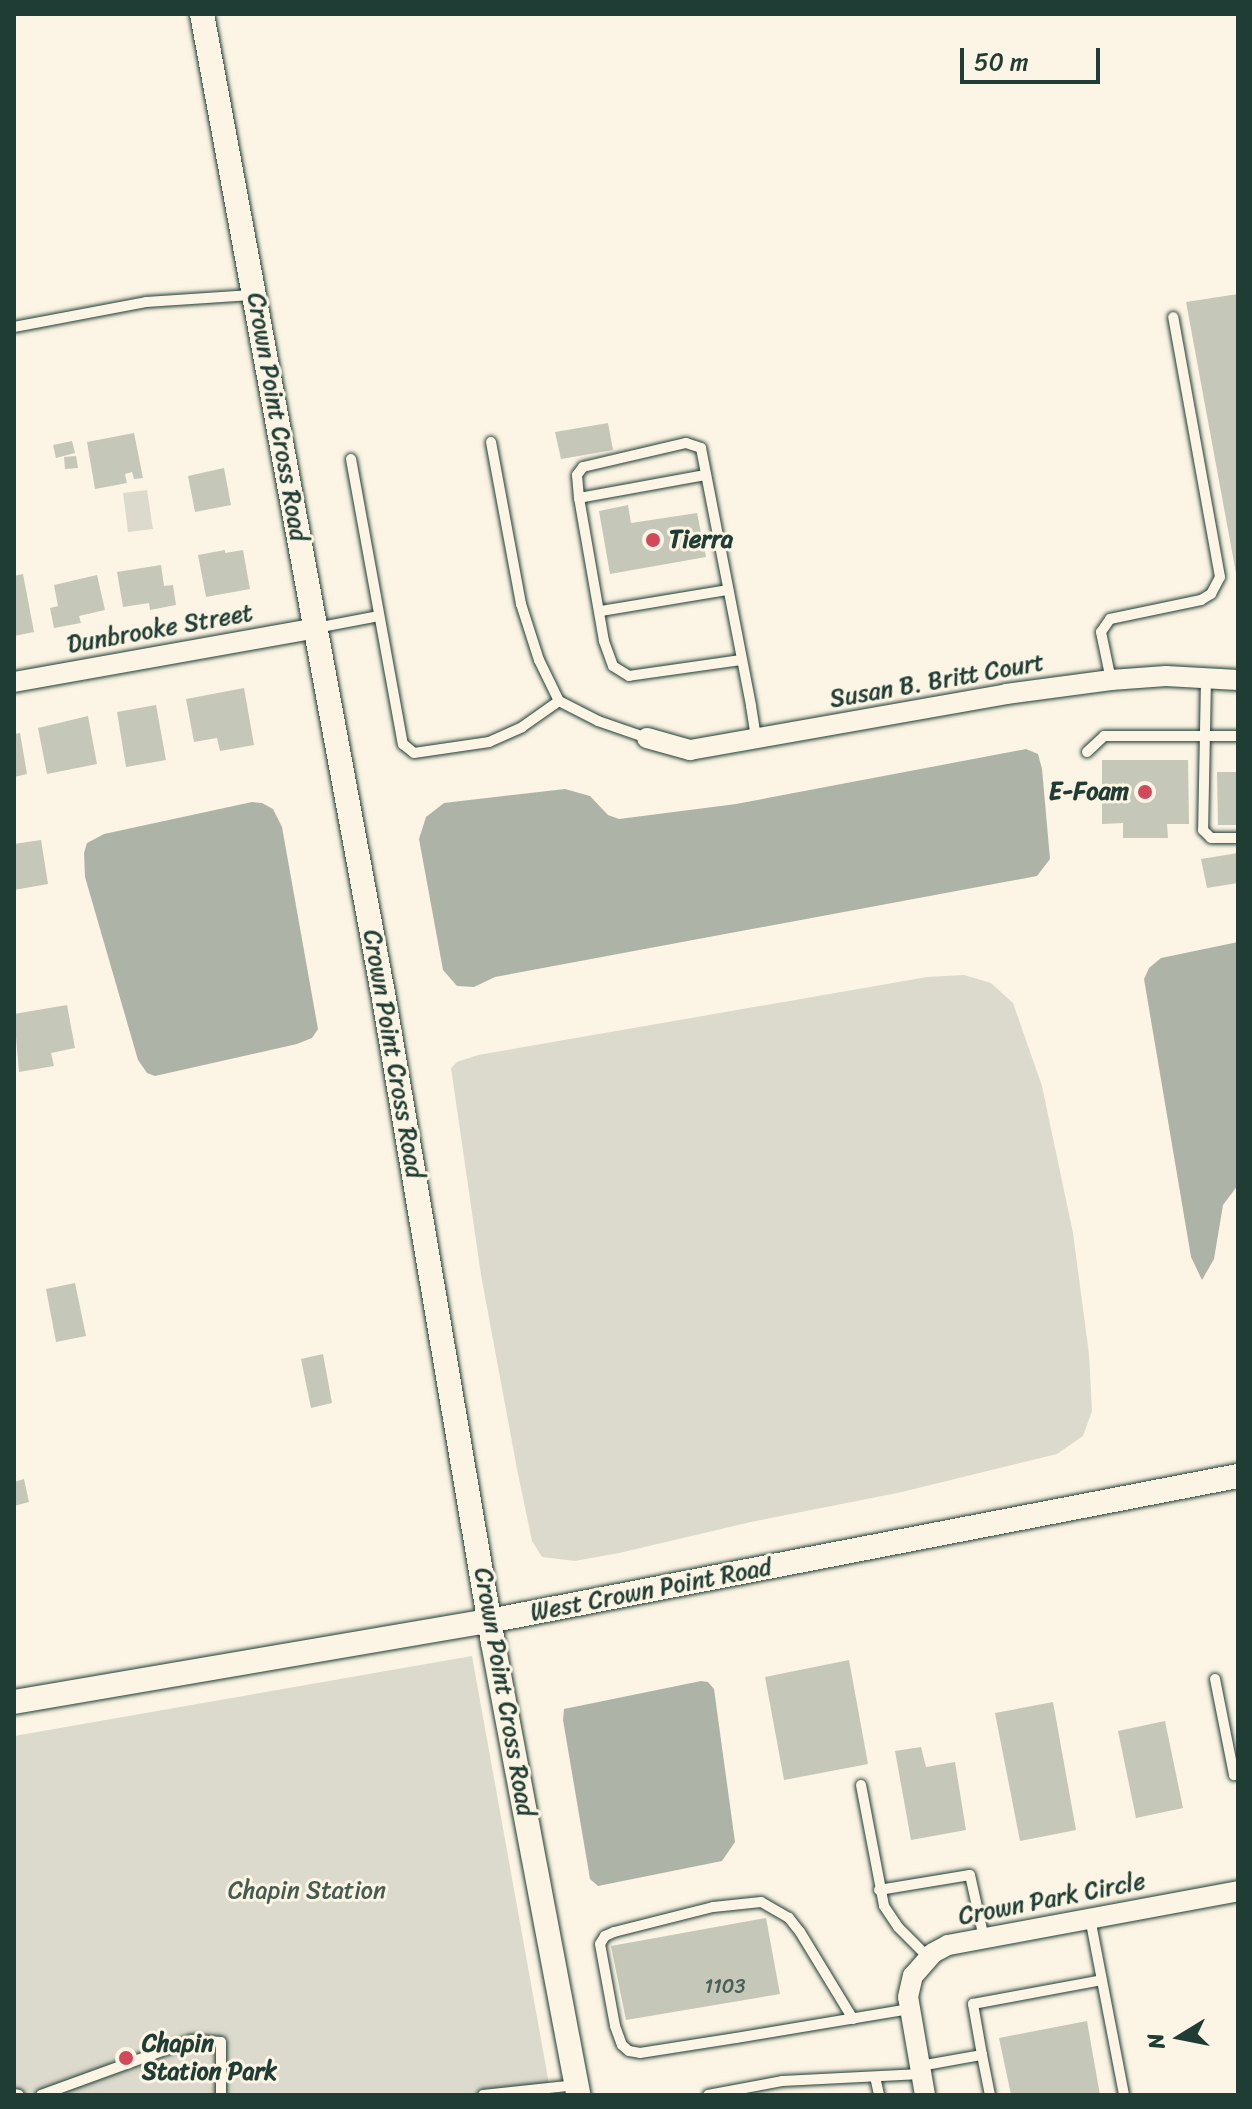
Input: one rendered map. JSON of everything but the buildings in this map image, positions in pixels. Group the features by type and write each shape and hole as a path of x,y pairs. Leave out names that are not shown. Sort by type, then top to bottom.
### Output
{"street":[{"name":"Crown Point Cross Road","path":"202,14 386,1008 489,1621 578,2090"},
{"name":"Dunbrooke Street","path":"14,682 316,628"},
{"name":"Susan B. Britt Court","path":"647,738 690,750 1006,694 1111,680 1166,676 1238,680"},
{"name":"West Crown Point Road","path":"14,1702 489,1621 1238,1476"},
{"name":"Crown Park Circle","path":"928,1957 948,1945 1238,1891"},
{"path":"925,2095 908,1997 913,1976 928,1957"}],"lane":[{"path":"14,327 146,302 254,295"},
{"path":"1111,680 1101,632 1110,619 1201,600 1211,594 1220,577 1173,317"},
{"path":"491,442 521,604 539,660 559,701 598,721 647,738"},
{"path":"741,660 629,676 613,666 604,641 579,498 577,475 583,467 686,443 701,448 756,738"},
{"path":"351,459 403,744 414,753 489,742 522,727 559,701"},
{"path":"579,498 706,475"},
{"path":"601,611 728,590"},
{"path":"316,628 379,616"},
{"path":"1206,679 1203,830 1211,838 1238,838"},
{"path":"1087,752 1104,736 1238,736"},
{"path":"1215,1679 1234,1775 1238,1774"},
{"path":"861,1785 884,1906 898,1927 928,1957"},
{"path":"879,1890 970,1875 984,1938"},
{"path":"853,2019 789,1918 761,1902 713,1907 614,1932 605,1936 600,1944 615,2026 622,2045 629,2051 640,2053 853,2019 910,2009"},
{"path":"1090,1918 1124,2095"},
{"path":"990,2095 973,2004 1102,1980"},
{"path":"41,2095 192,2040 221,2042 221,2095"},
{"path":"708,2095 782,2081 875,2077 921,2070 982,2055"},
{"path":"875,2077 879,2095"},
{"path":"483,2095 548,2088 578,2090"},
{"path":"533,2095 548,2088"}],"green space":[{"path":"147,490 153,529 128,532 123,493"},
{"path":"964,975 991,983 1013,1003 1042,1086 1073,1233 1089,1354 1092,1411 1083,1436 1057,1454 902,1492 575,1561 542,1557 532,1541 517,1469 481,1275 451,1068 457,1062 478,1055 927,977"},
{"name":"Chapin Station","path":"472,1656 551,2095 14,2095 14,1736"}],"shaded area":[{"path":"1026,749 1038,754 1042,769 1050,859 1037,876 495,977 474,987 457,986 443,970 419,839 426,817 444,803 565,789 590,796 608,815 619,819 736,804"},
{"path":"252,802 273,809 282,827 318,1029 312,1038 297,1044 155,1076 147,1073 138,1060 85,877 84,853 87,843 104,834"},
{"path":"1238,942 1238,1185 1223,1205 1214,1259 1202,1280 1191,1257 1144,979 1149,968 1161,958"},
{"path":"708,1682 714,1689 735,1842 722,1861 598,1886 590,1879 563,1720 564,1709"}],"place":[{"name":"Tierra","path":"653,540"},
{"name":"E-Foam","path":"1145,792"},
{"name":"Chapin Station Park","path":"126,2058"}]}
